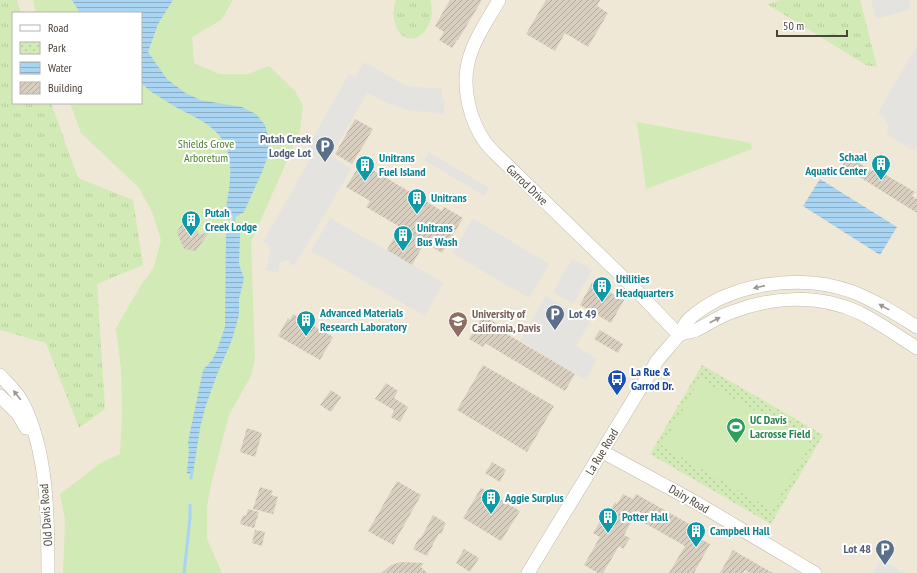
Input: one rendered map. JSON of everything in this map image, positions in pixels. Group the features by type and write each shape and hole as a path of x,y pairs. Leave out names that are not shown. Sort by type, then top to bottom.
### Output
{"street":[{"name":"Garrod Drive","path":"499,0 477,40 468,62 466,76 467,90 474,122 485,142 502,160 637,291 679,335"},
{"name":"La Rue Road","path":"528,573 657,361 666,348 679,335 687,321 700,310 716,301 738,292 756,287 774,283 814,283 851,292 887,308 917,327"},
{"name":"La Rue Road","path":"679,335 694,331 731,312 762,302 785,299 808,300 846,308 859,313 917,348"},
{"name":"Old Davis Road","path":"0,375 21,399 33,426 41,456 45,498 48,573"},
{"name":"Old Davis Road","path":"0,396 18,414 41,456"},
{"name":"Dairy Road","path":"603,452 697,502 816,573"}],"shaded area":[{"name":"University of California, Davis","path":"0,0 917,0 917,573 0,573"},
{"path":"871,0 909,0 911,9 876,19"},
{"path":"917,45 917,145 914,151 886,134 889,128 884,117 878,113"},
{"name":"Putah Creek Lodge Lot","path":"364,62 405,85 425,88 442,88 442,99 445,99 444,114 406,110 384,102 367,93 331,156 351,169 297,262 293,266 287,260 279,263 279,272 266,270 271,247 263,242 313,154 306,150 349,74 355,77"},
{"path":"429,152 489,188 484,196 424,160"},
{"path":"330,218 444,283 425,316 311,251"},
{"path":"473,218 549,264 529,298 452,253"},
{"path":"572,259 592,270 573,304 553,292"},
{"name":"Lot 49","path":"546,296 590,322 576,346 597,359 586,380 520,341"},
{"name":"Lot 48","path":"881,559 904,573 873,573"}],"green space":[{"path":"0,0 17,0 21,12 12,12 12,104 51,104 78,178 133,200 143,265 97,284 105,409 79,428 46,343 0,330"},
{"name":"Shields Grove Arboretum","path":"33,0 233,0 221,20 192,37 194,63 219,74 248,74 269,66 295,91 303,106 300,131 251,242 255,359 251,376 229,415 211,484 207,507 207,539 222,573 63,573 65,520 60,494 102,462 120,454 122,416 121,368 116,328 140,287 154,267 161,240 152,212 139,188 81,133 70,104 142,104 142,12 36,12"},
{"path":"396,0 430,0 432,10 431,20 427,28 421,34 414,38 407,38 401,34 395,24 394,18"},
{"path":"781,0 860,0 877,67 866,65 767,4"},
{"path":"637,122 751,143 752,149 646,189"},
{"name":"UC Davis Lacrosse Field","path":"702,365 823,435 771,524 650,454"},
{"name":"UC Davis Lacrosse Field","path":"700,379 811,443 772,510 662,446"}],"water":[{"path":"72,0 173,0 158,24 148,52 167,79 184,92 200,100 242,107 256,114 265,125 269,139 268,156 244,212 234,218 226,208 230,179 229,160 224,142 218,134 214,129 161,98 142,84 142,12 79,12"},
{"path":"820,179 897,227 880,255 803,206"},
{"path":"226,227 236,228 240,234 239,264 244,279 239,299 239,315 232,340 206,405 200,428 193,474 187,473 189,450 188,442 203,370 212,360 225,327"}],"building":[{"path":"450,0 482,0 452,48 439,40 444,32 435,26"},
{"path":"546,0 600,0 597,6 608,13 588,47 565,33 555,51 526,34"},
{"path":"355,119 373,129 352,164 335,154"},
{"name":"Schaal Aquatic Center","path":"848,156 872,171 874,168 915,192 912,196 917,199 917,213 842,166"},
{"name":"Unitrans","path":"361,163 442,211 444,207 463,218 442,253 425,242 412,265 387,250 400,227 366,207 370,201 346,187"},
{"name":"Putah Creek Lodge","path":"183,223 194,224 199,235 209,232 196,251 184,249 177,232"},
{"name":"Utilities Headquarters","path":"592,283 624,300 611,323 580,305"},
{"name":"Advanced Materials Research Laboratory","path":"293,314 333,337 320,360 278,336 288,318 290,320"},
{"path":"483,315 497,324 495,327 575,374 565,391 485,343 483,347 469,339"},
{"path":"600,330 623,344 618,353 594,339"},
{"path":"483,365 554,406 527,452 457,410"},
{"path":"386,383 398,391 394,398 408,407 400,422 391,417 394,410 375,399"},
{"path":"331,390 341,397 331,412 320,405"},
{"path":"247,428 262,433 255,457 240,452"},
{"path":"492,462 506,470 500,482 485,473"},
{"path":"397,481 421,495 393,545 368,531"},
{"path":"260,487 273,491 271,495 278,497 273,514 253,509"},
{"name":"Aggie Surplus","path":"481,488 520,511 501,541 463,518"},
{"name":"Potter Hall","path":"623,494 633,499 636,494 705,533 701,539 710,544 694,573 669,573 685,546 634,517 624,535 630,538 623,549 619,546 603,573 598,573 584,565 600,537 593,533 601,520 604,522 615,502 617,504"},
{"path":"248,509 259,512 254,528 240,524 243,515 246,516"},
{"path":"433,515 446,523 427,556 413,549 419,538 421,538"},
{"path":"255,530 265,532 262,546 252,543"},
{"path":"464,549 479,558 470,572 456,563"},
{"path":"733,550 773,573 750,573 745,570 743,573 720,573"},
{"path":"401,562 424,563 421,567 427,573 381,573 391,565"}],"waterway":[{"path":"234,218 234,230"},
{"path":"191,478 192,470"},
{"path":"184,573 190,505"}],"place":[{"name":"Putah Creek Lodge Lot","path":"325,163"},
{"name":"Schaal Aquatic Center","path":"881,181"},
{"name":"Unitrans Fuel Island","path":"365,182"},
{"name":"Unitrans","path":"417,215"},
{"name":"Putah Creek Lodge","path":"191,237"},
{"name":"Unitrans Bus Wash","path":"403,252"},
{"name":"Utilities Headquarters","path":"602,303"},
{"name":"Lot 49","path":"555,331"},
{"name":"Advanced Materials Research Laboratory","path":"306,337"},
{"name":"University of California, Davis","path":"458,338"},
{"name":"La Rue & Garrod Dr.","path":"617,396"},
{"name":"UC Davis Lacrosse Field","path":"736,444"},
{"name":"Aggie Surplus","path":"491,515"},
{"name":"Potter Hall","path":"608,534"},
{"name":"Campbell Hall","path":"696,548"},
{"name":"Lot 48","path":"885,566"}]}
